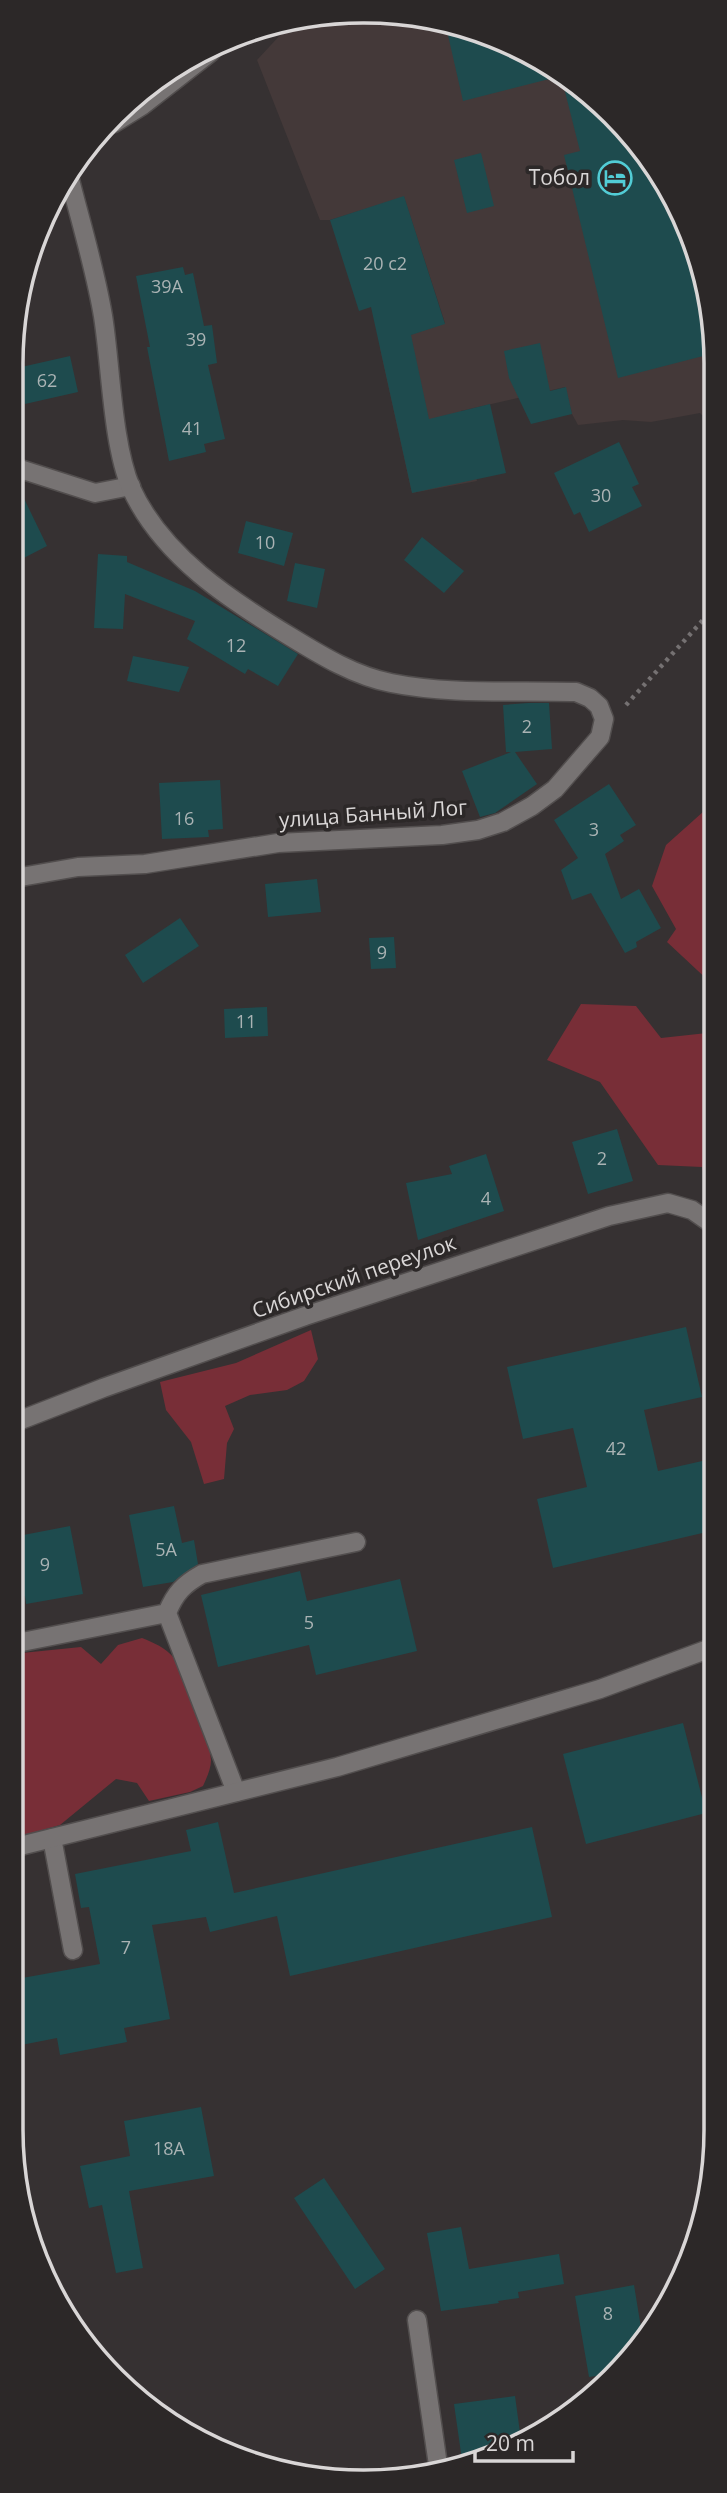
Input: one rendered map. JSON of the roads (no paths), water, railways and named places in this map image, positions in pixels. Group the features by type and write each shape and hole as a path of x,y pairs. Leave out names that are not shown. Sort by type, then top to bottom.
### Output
{"street":[{"path":"136,110 175,79"},
{"path":"23,470 95,493 131,486 117,426 103,313 72,187"},
{"name":"улица Банный Лог","path":"23,877 78,867 145,864 278,843 442,835 478,830 503,822 555,789 600,737 604,719 599,706 590,698 576,692 406,686 371,678 329,659 264,621 198,573 157,530 131,486"},
{"name":"Сибирский переулок","path":"23,1419 305,1316 609,1216 668,1203 692,1210 704,1218"},
{"path":"236,1792 167,1612 174,1597 184,1584 202,1574 356,1542"},
{"path":"23,1642 167,1612"},
{"path":"23,1845 337,1767 600,1689 704,1651"},
{"path":"52,1838 73,1950"},
{"path":"417,2320 438,2462"}],"place":[{"name":"Тобол","path":"615,178"}]}
